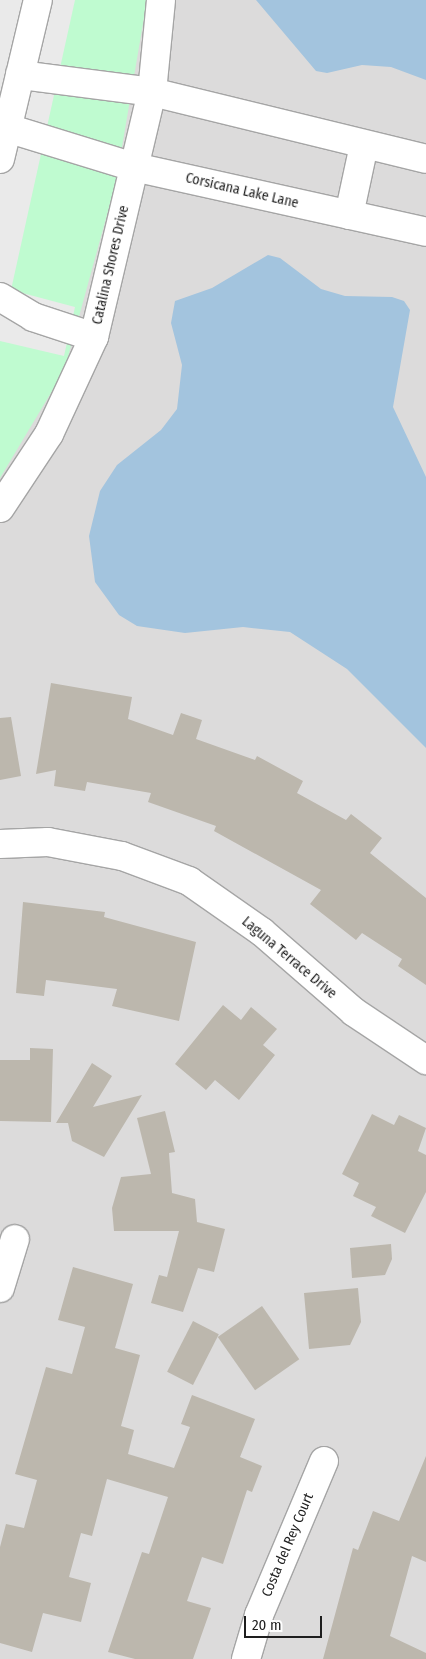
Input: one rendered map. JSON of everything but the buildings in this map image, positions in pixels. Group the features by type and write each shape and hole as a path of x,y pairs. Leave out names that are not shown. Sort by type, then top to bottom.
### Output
{"street":[{"path":"0,159 38,0"},
{"name":"Catalina Shores Drive","path":"0,508 50,434 94,337 152,92 161,0"},
{"path":"20,75 152,92 426,159"},
{"name":"Corsicana Lake Lane","path":"7,128 134,167 426,232"},
{"path":"349,215 364,145"},
{"path":"0,297 33,317 94,337"},
{"name":"Laguna Terrace Drive","path":"0,844 48,842 122,856 189,881 262,932 354,1012 426,1060"},
{"path":"0,1288 14,1239"},
{"name":"Costa del Rey Court","path":"246,1659 259,1615 324,1461"}],"shaded area":[{"path":"0,0 426,0 426,1659 0,1659"},
{"path":"0,0 75,0 11,290 75,307 64,356 0,341"}],"green space":[{"path":"0,0 147,0 116,182 64,371 0,478"}],"water":[{"path":"256,0 426,0 426,80 391,67 362,65 327,73 316,71"},
{"path":"268,255 280,258 321,289 345,296 392,297 404,301 410,310 393,407 426,477 426,748 347,669 290,632 243,627 185,633 137,626 119,615 95,582 89,536 100,491 117,465 161,430 177,409 182,365 171,323 175,301 212,288"}]}
